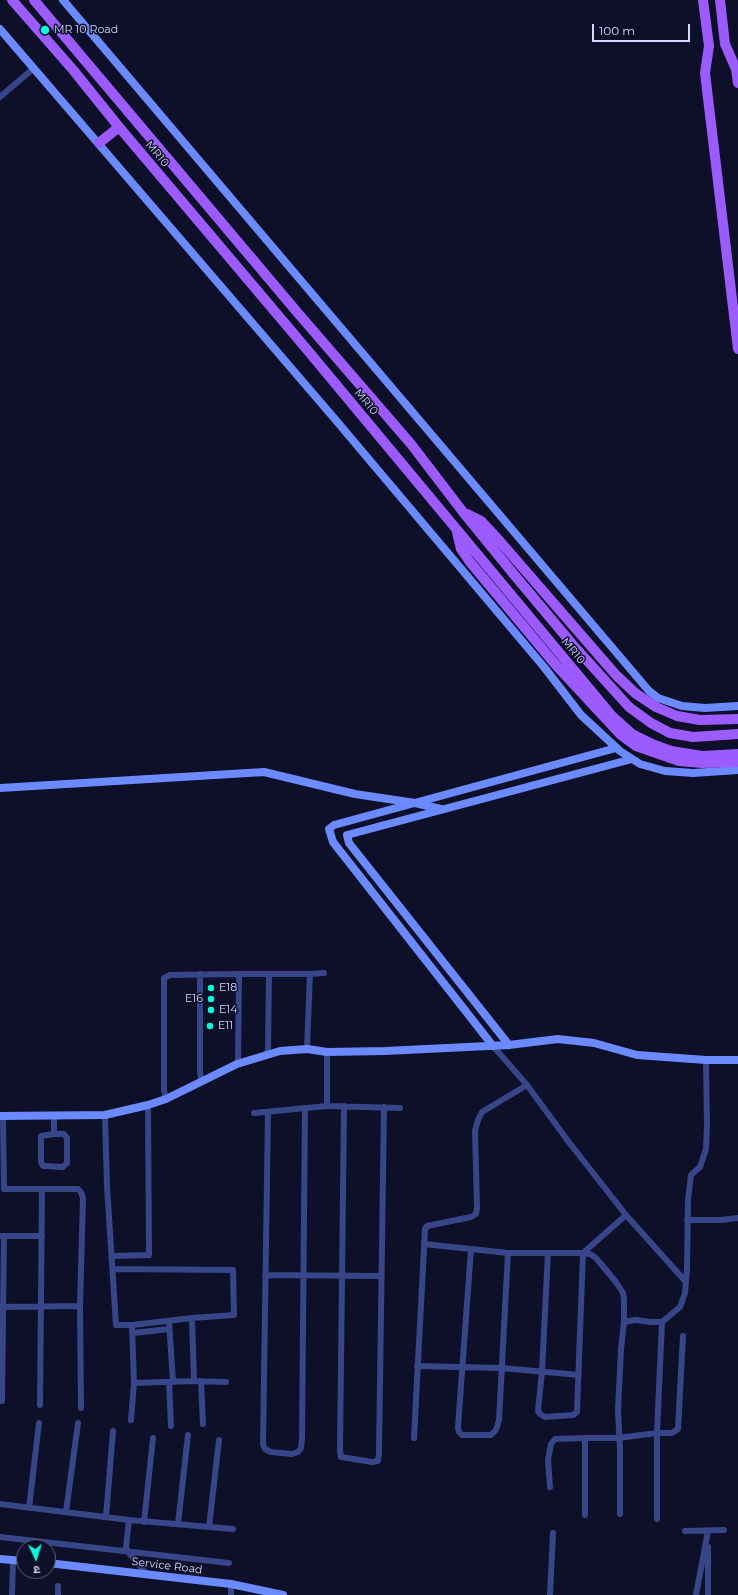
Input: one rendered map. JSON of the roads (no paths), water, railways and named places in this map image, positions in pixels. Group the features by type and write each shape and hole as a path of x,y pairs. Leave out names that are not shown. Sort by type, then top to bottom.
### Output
{"main road":[{"name":"MR10","path":"12,0 74,71 119,128 294,334 612,716 632,734 671,751 702,756 738,754"},
{"name":"MR10","path":"34,0 297,312 411,444 463,512 574,645 629,707 651,723 670,733 693,737 738,734"},
{"path":"703,0 709,46 706,73 738,349"},
{"path":"720,0 725,44 736,69 738,83"},
{"path":"99,144 119,128"},
{"path":"463,512 481,521 616,675 635,693 656,707 677,716 700,720 738,719"},
{"path":"456,530 461,549 470,562 556,664 621,735 636,746 678,761 702,764 738,762"}],"street":[{"path":"63,0 649,691 658,698 682,706 704,708 738,706"},
{"path":"0,29 499,613 581,715 616,748 640,764 665,771 692,772 738,770"},
{"path":"0,97 34,68"},
{"path":"616,748 334,825 329,829 333,842 493,1046 527,1085 568,1141 626,1215 686,1282"},
{"path":"510,1045 349,843 347,835 632,759"},
{"path":"0,788 264,772 354,794 416,802 441,809"},
{"path":"166,1099 164,1090 164,978 170,975 200,974 324,973"},
{"path":"200,974 200,1072 202,1082"},
{"path":"238,1064 239,974"},
{"path":"266,1055 268,1049 269,974"},
{"path":"308,1048 310,974"},
{"path":"80,1408 80,1306 83,1198 78,1189 2,1190 1,1116 105,1115 148,1105 166,1099 238,1064 280,1051 308,1048 327,1052 493,1046 558,1039 594,1043 637,1055 706,1060 738,1060"},
{"path":"327,1052 327,1106"},
{"path":"624,1322 635,1320 662,1322 680,1307 686,1293 687,1220 691,1175 700,1167 706,1149 708,1126 706,1060"},
{"path":"414,1438 425,1229 427,1226 470,1217 476,1214 478,1208 476,1131 478,1120 482,1112 527,1085"},
{"path":"112,1256 149,1255 148,1105"},
{"path":"254,1113 327,1106 400,1108"},
{"path":"344,1106 340,1450 341,1457 372,1462 378,1461 379,1453 384,1107"},
{"path":"268,1112 263,1444 265,1449 271,1452 292,1454 298,1452 301,1448 302,1440 306,1108"},
{"path":"105,1115 108,1186 116,1325 132,1325 234,1315 233,1270 113,1269"},
{"path":"54,1116 54,1134"},
{"path":"54,1134 64,1134 67,1138 66,1163 63,1167 45,1166 41,1162 41,1136 54,1134"},
{"path":"40,1405 42,1189"},
{"path":"548,1253 542,1371 538,1411 545,1417 573,1415 577,1412 583,1253 626,1215"},
{"path":"687,1220 721,1220 738,1218"},
{"path":"2,1401 2,1236 42,1236"},
{"path":"424,1244 508,1253 590,1254 596,1258 616,1282 623,1293 624,1299 624,1322 619,1379 618,1438 620,1449 620,1514"},
{"path":"471,1249 458,1427 459,1432 462,1434 491,1435 496,1430 499,1420 508,1253"},
{"path":"265,1275 381,1276"},
{"path":"2,1307 80,1306"},
{"path":"192,1318 204,1424"},
{"path":"169,1321 171,1426"},
{"path":"657,1519 657,1433 660,1396 660,1342 662,1322"},
{"path":"131,1420 134,1383 132,1325"},
{"path":"133,1333 169,1329"},
{"path":"550,1487 548,1460 551,1444 556,1439 618,1438 657,1433 672,1433 678,1429 683,1336"},
{"path":"418,1366 502,1368 579,1376"},
{"path":"134,1383 198,1381 226,1382"},
{"path":"29,1508 39,1423"},
{"path":"66,1512 78,1423"},
{"path":"106,1517 113,1431"},
{"path":"178,1524 188,1436"},
{"path":"144,1522 154,1438"},
{"path":"585,1438 585,1515"},
{"path":"209,1527 219,1440"},
{"path":"0,1504 144,1522 233,1529"},
{"path":"129,1520 126,1547 128,1552 147,1574"},
{"path":"685,1531 724,1530"},
{"path":"696,1595 708,1531"},
{"path":"708,1531 708,1595"},
{"path":"550,1595 554,1533"},
{"path":"0,1537 229,1563"},
{"path":"0,1559 14,1560 12,1595"},
{"name":"Service Road","path":"56,1564 231,1584 261,1593 283,1595"},
{"path":"231,1584 231,1595"},
{"path":"58,1586 58,1595"}],"place":[{"name":"MR 10 Road","path":"45,30"},
{"name":"E18","path":"211,988"},
{"name":"E16","path":"211,999"},
{"name":"E14","path":"211,1010"},
{"name":"E11","path":"210,1026"}]}
